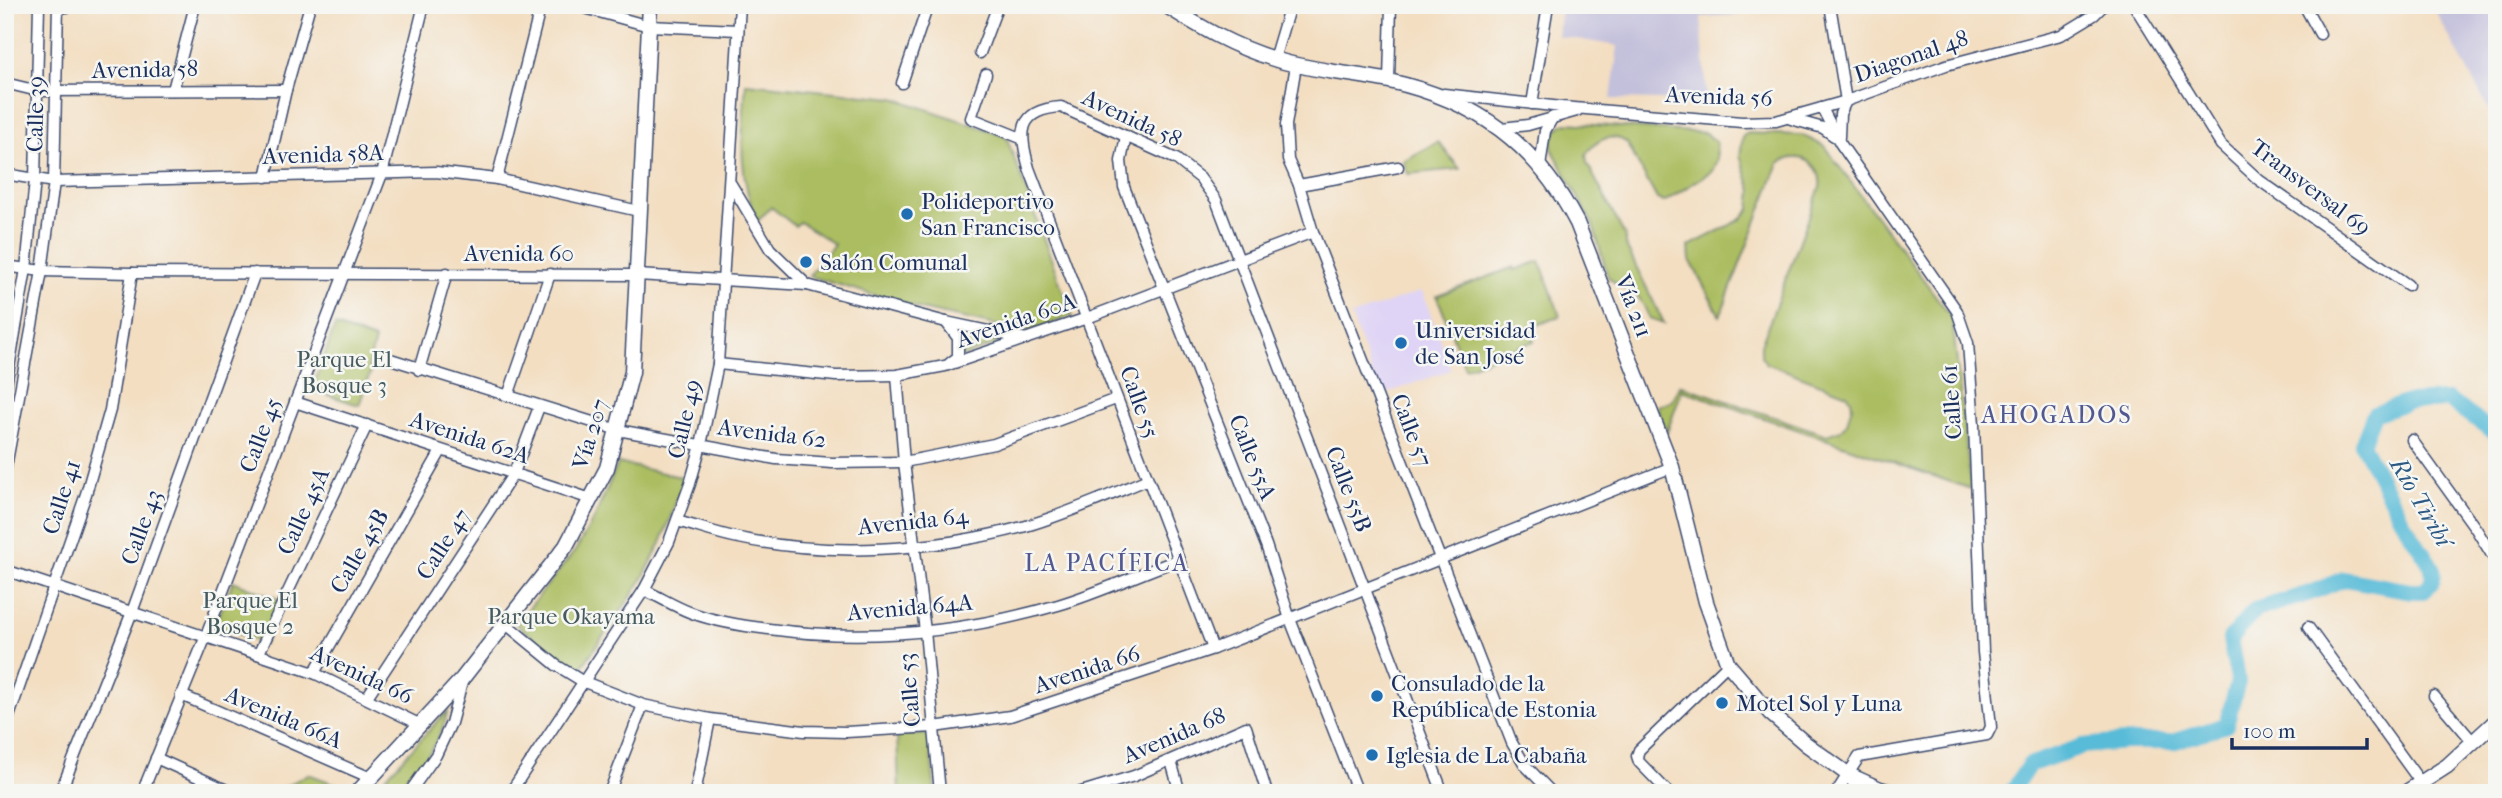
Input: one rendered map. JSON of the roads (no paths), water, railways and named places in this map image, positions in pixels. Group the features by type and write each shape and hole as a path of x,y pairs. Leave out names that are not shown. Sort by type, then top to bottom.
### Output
{"main road":[{"name":"Vía 207","path":"357,793 462,679 566,547 607,468 632,372 650,5"},
{"name":"Vía 211","path":"1165,5 1223,40 1275,59 1438,93 1502,128 1540,167 1570,208 1577,223 1672,467 1706,602 1728,664 1770,713 1805,744 1849,775 1894,793"},
{"path":"2405,793 2474,743 2497,720"}],"street":[{"name":"Calle 39","path":"5,391 26,269 35,180 39,5"},
{"path":"58,7 80,5"},
{"path":"173,90 195,5"},
{"path":"266,177 286,90 310,5"},
{"name":"Calle 45","path":"142,793 206,636 382,174 424,5"},
{"path":"497,179 541,5"},
{"path":"574,5 649,26 738,30"},
{"name":"Calle 49","path":"510,793 644,590 669,542 701,445 718,364 740,5"},
{"path":"902,83 928,5"},
{"path":"980,53 998,5"},
{"path":"1275,59 1290,5"},
{"path":"1389,81 1391,5"},
{"path":"1532,104 1548,5"},
{"path":"1830,5 1846,101 1840,114 1840,143"},
{"name":"Diagonal 48","path":"1846,101 1946,65 2062,34 2094,15 2104,5"},
{"name":"Transversal 69","path":"2134,5 2221,145 2259,180 2408,285"},
{"path":"2304,5 2320,34"},
{"name":"Calle 39","path":"5,472 54,182 58,7"},
{"name":"Calle 57","path":"1297,65 1286,125 1288,160 1299,185 1313,232 1512,743 1525,765 1552,793"},
{"path":"986,74 971,118 1021,138"},
{"name":"Avenida 58","path":"5,83 38,91 286,90"},
{"name":"Avenida 56","path":"1438,93 1562,107 1764,123 1846,101"},
{"name":"Avenida 58","path":"1021,138 1028,120 1043,108 1060,107 1176,159 1200,178 1216,200"},
{"path":"1540,167 1542,140 1552,118 1562,107"},
{"name":"Calle 61","path":"1822,108 1840,143 1957,311 1968,343 1983,652 1991,727 1987,735 1860,757 1849,775"},
{"name":"Avenida 56","path":"1502,128 1528,125 1587,109"},
{"path":"1788,118 1823,128 1840,143"},
{"name":"Calle 55A","path":"1126,136 1121,161 1124,187 1266,545 1290,619 1358,793"},
{"name":"Calle 55","path":"1021,138 1029,168 1115,399 1213,649"},
{"path":"1299,185 1398,167"},
{"name":"Avenida 58A","path":"5,174 54,182 436,172 497,179 639,212"},
{"path":"731,184 770,249 807,285"},
{"name":"Calle 55B","path":"1216,200 1443,793"},
{"name":"Avenida 60A","path":"718,364 836,376 897,374 945,366 1087,318 1313,232"},
{"name":"Avenida 60","path":"5,266 41,271 132,273 637,275 807,285 946,322 1026,339"},
{"name":"Calle 41","path":"5,728 86,494 110,410 132,273"},
{"name":"Calle 43","path":"60,793 132,612 255,273"},
{"path":"419,370 447,274"},
{"path":"508,397 550,274"},
{"path":"945,366 958,357 959,350 958,338 946,322"},
{"name":"Avenida 62","path":"384,357 618,430 776,459 832,463 904,462 994,444 1115,399"},
{"name":"Calle 53","path":"897,374 940,793"},
{"name":"Avenida 62A","path":"295,402 591,499"},
{"name":"Calle 47","path":"367,697 513,473 539,407"},
{"name":"Calle 45A","path":"259,653 367,425"},
{"path":"2412,440 2497,563"},
{"name":"Calle 45B","path":"314,673 440,451"},
{"name":"Avenida 66","path":"506,624 556,665 582,681 643,705 710,719 804,731 846,732 934,727 1010,716 1213,649 1672,467"},
{"name":"Avenida 64","path":"677,521 734,537 790,545 858,549 914,546 981,536 1027,525 1146,481"},
{"name":"Avenida 64A","path":"644,590 691,613 737,625 796,633 867,635 925,631 987,622 1060,604 1178,559"},
{"name":"Avenida 66","path":"5,570 314,673 422,724"},
{"path":"2308,627 2421,783"},
{"path":"1669,793 1639,762 1639,750 1728,664"},
{"path":"409,793 436,755 451,723 462,679"},
{"name":"Avenida 66A","path":"181,695 371,778"},
{"path":"2434,696 2474,743"},
{"path":"609,793 643,705"},
{"path":"695,793 710,719"},
{"name":"Avenida 68","path":"1078,793 1134,776 1246,727 1267,793"},
{"path":"156,758 233,793"},
{"path":"1171,761 1180,793"},
{"path":"1836,793 1849,775 1858,793"}],"waterway":[{"name":"Río Tiribí","path":"2011,793 2029,765 2083,746 2125,742 2172,742 2226,725 2238,682 2230,639 2255,610 2344,579 2411,591 2423,591 2433,581 2432,567 2402,520 2362,444 2374,414 2408,402 2448,400 2497,434"}],"place":[{"name":"Polideportivo San Francisco","path":"907,214"},
{"name":"Salón Comunal","path":"806,262"},
{"name":"Universidad de San José","path":"1401,343"},
{"name":"Consulado de la República de Estonia","path":"1377,696"},
{"name":"Motel Sol y Luna","path":"1722,703"},
{"name":"Iglesia de La Cabaña","path":"1372,755"}],"district":[{"name":"AHOGADOS","path":"2057,415"},
{"name":"LA PACÍFICA","path":"1107,563"}],"park label":[{"name":"Parque El Bosque 3","path":"344,372"},
{"name":"Parque El Bosque 2","path":"250,613"},
{"name":"Parque Okayama","path":"571,616"}]}
